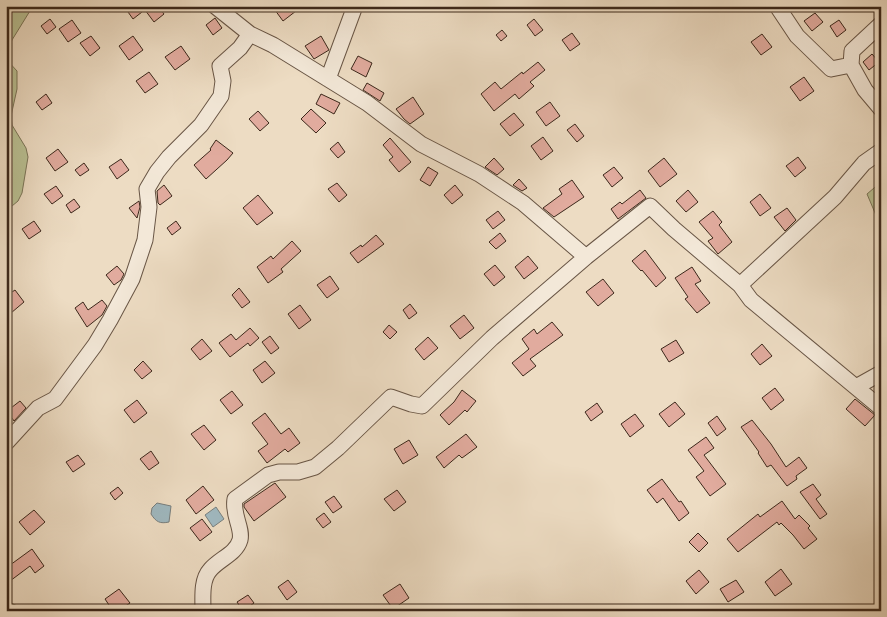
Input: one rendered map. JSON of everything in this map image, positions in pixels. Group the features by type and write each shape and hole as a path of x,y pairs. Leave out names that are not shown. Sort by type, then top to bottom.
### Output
{"street":[{"path":"215,6 250,34 273,45 367,102 421,144 479,174 523,203 586,257"},
{"path":"328,78 355,6"},
{"path":"776,6 797,36 830,69 851,65"},
{"path":"881,24 852,51 851,65 865,90 881,109"},
{"path":"6,443 38,408 55,398 96,345 132,279 145,240 148,207 147,189 157,172 210,113 221,96 223,81 220,66 240,48 250,34"},
{"path":"740,285 834,197 864,163 881,151"},
{"path":"203,611 204,584 209,570 237,548 240,538 233,508 235,499 268,475 279,472 298,472 315,467 338,448 391,397 422,406 492,338 586,257 650,206 740,285 751,300 881,408"},
{"path":"856,387 881,373"}],"green space":[{"path":"6,6 33,6 12,40 6,55"},
{"path":"6,59 17,71 17,89 11,116 12,125 26,148 28,157 22,193 18,201 6,211"},
{"path":"881,182 881,227 867,194"},
{"path":"6,601 29,611 6,611"}],"water":[{"path":"157,503 171,506 169,522 158,522 151,514 152,508"},
{"path":"216,507 224,519 213,527 205,515"}],"building":[{"path":"136,6 142,12 133,19 128,12"},
{"path":"142,6 158,6 164,14 154,22"},
{"path":"272,6 292,6 296,11 283,21"},
{"path":"815,13 823,22 812,31 804,21"},
{"path":"215,18 222,28 213,35 206,25"},
{"path":"50,19 56,27 47,34 41,26"},
{"path":"534,19 543,30 535,36 527,25"},
{"path":"72,20 81,33 68,42 59,29"},
{"path":"839,20 846,30 837,37 830,26"},
{"path":"502,30 507,36 501,41 496,35"},
{"path":"572,33 580,44 570,51 562,40"},
{"path":"762,34 772,47 761,55 751,42"},
{"path":"91,36 100,48 90,56 80,43"},
{"path":"133,36 143,50 129,60 119,46"},
{"path":"321,36 329,50 314,59 305,46"},
{"path":"181,46 190,59 175,70 165,57"},
{"path":"872,54 879,62 869,70 863,62"},
{"path":"358,56 372,63 366,77 351,69"},
{"path":"538,62 545,70 530,82 534,86 519,99 515,94 494,111 481,94 495,82 501,89"},
{"path":"149,72 158,84 145,93 136,81"},
{"path":"804,77 814,91 800,101 790,87"},
{"path":"367,83 384,93 380,101 363,90"},
{"path":"46,94 52,103 42,110 36,102"},
{"path":"321,94 340,103 334,114 316,104"},
{"path":"413,97 424,114 410,124 396,109"},
{"path":"550,102 560,116 546,126 536,112"},
{"path":"311,109 326,123 316,133 301,119"},
{"path":"258,111 269,123 260,131 249,119"},
{"path":"514,113 524,125 510,136 500,124"},
{"path":"575,124 584,136 577,142 567,130"},
{"path":"543,137 553,151 541,160 531,146"},
{"path":"390,138 411,162 399,172 389,160 393,157 383,145"},
{"path":"216,140 233,153 206,179 194,165 211,150"},
{"path":"338,142 345,152 338,158 330,149"},
{"path":"58,149 68,162 55,171 46,158"},
{"path":"798,157 806,168 795,177 786,166"},
{"path":"494,158 504,169 497,175 485,167"},
{"path":"664,158 677,174 660,187 648,171"},
{"path":"121,159 129,170 117,179 109,167"},
{"path":"84,163 89,170 80,176 75,170"},
{"path":"428,167 438,173 430,186 420,180"},
{"path":"614,167 623,178 612,187 603,175"},
{"path":"519,179 527,188 522,191 513,185"},
{"path":"572,180 584,197 554,217 543,208 562,194 559,189"},
{"path":"337,183 347,195 339,202 328,189"},
{"path":"164,185 172,196 160,205 158,203 157,191"},
{"path":"455,185 463,195 452,204 444,195"},
{"path":"56,186 63,196 52,204 44,194"},
{"path":"640,190 646,198 618,219 611,209 620,202 622,204"},
{"path":"688,190 698,202 686,212 676,201"},
{"path":"760,194 771,208 760,216 750,202"},
{"path":"258,195 273,213 257,225 243,208"},
{"path":"74,199 80,207 71,213 66,205"},
{"path":"139,201 140,207 137,218 129,208"},
{"path":"787,208 796,220 785,231 774,217"},
{"path":"498,211 505,220 493,229 486,220"},
{"path":"713,211 722,222 719,225 732,242 718,254 708,241 713,238 699,222"},
{"path":"34,221 41,231 29,239 22,229"},
{"path":"176,221 181,228 172,235 167,228"},
{"path":"500,233 506,241 496,249 489,242"},
{"path":"376,235 384,244 358,263 350,253 361,245 362,247"},
{"path":"292,241 301,251 281,269 283,272 268,283 257,267 271,256 273,259"},
{"path":"645,250 666,278 656,287 632,261"},
{"path":"528,256 538,268 524,279 515,267"},
{"path":"495,265 505,277 494,286 484,274"},
{"path":"117,266 124,274 121,280 114,285 106,275"},
{"path":"692,267 701,281 695,284 710,303 697,313 685,299 688,297 675,278"},
{"path":"330,276 339,289 327,298 317,285"},
{"path":"603,279 614,293 598,306 586,292"},
{"path":"239,288 250,302 242,308 232,295"},
{"path":"15,290 24,302 11,313 6,307 6,296"},
{"path":"102,300 107,306 102,315 87,327 75,308 83,302 88,310"},
{"path":"410,304 417,313 409,319 403,310"},
{"path":"300,305 311,320 299,329 288,314"},
{"path":"464,315 474,328 460,339 450,326"},
{"path":"552,322 563,335 530,359 536,366 523,376 512,363 529,349 522,339 534,329 537,334"},
{"path":"389,325 397,332 390,339 383,332"},
{"path":"250,328 259,338 250,346 248,343 230,357 219,343 231,334 236,340"},
{"path":"270,336 279,348 271,354 262,342"},
{"path":"428,337 438,348 424,360 415,349"},
{"path":"202,339 212,351 200,360 191,349"},
{"path":"676,340 684,353 669,362 661,349"},
{"path":"762,344 772,356 760,365 751,354"},
{"path":"143,361 152,371 142,379 134,370"},
{"path":"265,361 275,373 262,383 253,370"},
{"path":"775,388 784,400 771,410 762,398"},
{"path":"462,390 476,401 467,412 465,410 449,425 440,415 454,402"},
{"path":"232,391 243,405 231,414 220,400"},
{"path":"855,399 875,415 865,426 846,409"},
{"path":"137,400 147,413 134,423 124,410"},
{"path":"20,401 26,408 14,421 7,411"},
{"path":"675,402 685,414 669,427 659,414"},
{"path":"597,403 603,412 591,421 585,412"},
{"path":"265,413 281,434 289,428 300,443 288,452 285,449 267,463 258,451 268,444 252,423"},
{"path":"635,414 644,426 630,437 621,424"},
{"path":"717,416 726,429 717,436 708,423"},
{"path":"752,420 786,467 799,457 807,468 787,486 771,465 767,467 741,427"},
{"path":"204,425 216,440 204,450 191,434"},
{"path":"466,434 477,447 462,458 459,455 444,468 436,457"},
{"path":"706,437 714,448 704,455 726,484 710,496 696,477 704,471 688,450"},
{"path":"409,440 418,455 403,464 394,449"},
{"path":"151,451 159,463 149,470 140,459"},
{"path":"78,455 85,464 73,472 66,462"},
{"path":"662,479 689,513 679,521 663,498 657,503 647,490"},
{"path":"275,483 286,497 254,521 244,507 244,504"},
{"path":"813,484 821,495 816,499 827,514 820,519 800,492"},
{"path":"203,486 214,500 196,514 186,500"},
{"path":"118,487 123,493 115,500 110,493"},
{"path":"397,490 406,502 394,511 384,499"},
{"path":"334,496 342,507 333,513 325,502"},
{"path":"782,501 795,519 799,515 810,526 808,528 817,539 804,549 781,523 779,525 777,522 738,552 727,539 758,514 760,517"},
{"path":"34,510 45,522 30,535 19,522"},
{"path":"324,513 331,522 323,528 316,519"},
{"path":"202,519 212,532 200,541 190,528"},
{"path":"698,533 708,543 699,552 689,542"},
{"path":"32,549 44,566 35,573 30,566 6,584 6,568"},
{"path":"781,569 792,584 775,596 765,582"},
{"path":"699,570 709,582 696,594 686,581"},
{"path":"288,580 297,592 287,600 278,587"},
{"path":"736,580 744,592 728,602 720,589"},
{"path":"400,584 409,598 393,609 383,595"},
{"path":"119,589 130,603 118,611 113,611 105,599"},
{"path":"248,595 254,603 243,611 237,602"}]}
